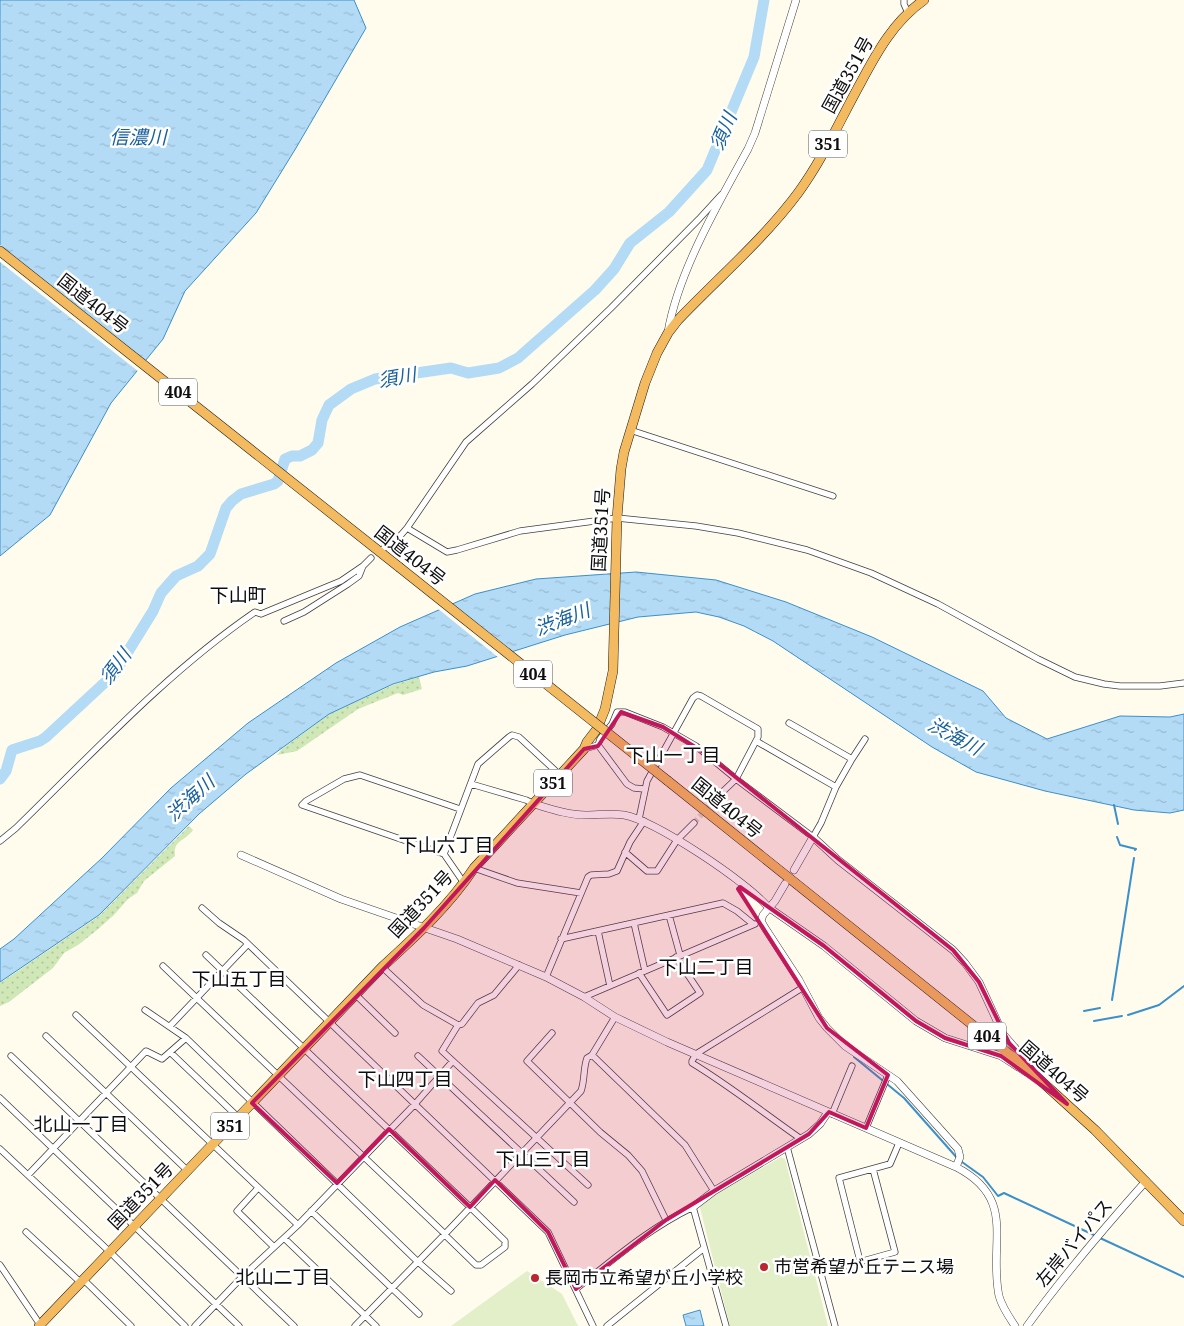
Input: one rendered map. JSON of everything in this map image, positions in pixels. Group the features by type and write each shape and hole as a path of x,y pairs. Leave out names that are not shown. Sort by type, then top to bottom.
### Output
{"highway":[{"name":"国道351号","path":"40,1326 382,967 424,928 464,884 474,868 584,749 605,709 613,667 617,521 621,469 630,430 657,353 668,332 758,240 798,193 820,159 889,34 908,13 924,0"},
{"name":"国道404号","path":"0,251 1030,1071 1068,1104 1184,1221"}],"street":[{"path":"668,332 671,314 691,262 727,187 748,149 796,0"},
{"path":"904,0 908,13"},
{"path":"384,548 400,536 466,442 532,384 611,308 699,219 727,187"},
{"path":"630,430 833,496"},
{"path":"406,528 440,549 452,552 520,531 617,521 719,530 808,550 871,572 902,586 1075,677 1092,682 1138,687 1184,683"},
{"path":"0,841 118,726 170,678 214,642 255,612 260,614 336,583 363,566 371,558"},
{"path":"284,621 304,612 348,584 359,576 363,566"},
{"path":"546,977 581,893 591,875 609,874 617,871 642,820 644,789 650,775 693,698 697,696 701,696 758,729 758,737 736,779 715,799"},
{"path":"598,745 600,739 612,724 617,712 625,712 673,732 708,755 736,779 814,837 838,860 937,938 965,963 984,991 1003,1034 1068,1104"},
{"path":"789,723 852,759"},
{"path":"444,854 478,764 512,735 518,737 560,775"},
{"path":"794,870 814,837 836,788 865,739"},
{"path":"756,741 836,788"},
{"path":"584,749 598,745"},
{"path":"598,745 627,784 634,788 644,789"},
{"path":"460,809 360,775 344,779 302,805 444,854 464,884"},
{"path":"471,784 565,813 624,815 642,820 677,840 733,877 768,907 824,946 916,1021 945,1038 1001,1056 1026,1072 1068,1104"},
{"path":"625,852 647,872 657,871 677,840 694,823"},
{"path":"241,855 341,899 457,939 546,977 615,1016 696,1054 956,1167 970,1175 981,1185 993,1204 998,1230 997,1273 999,1296 1015,1326"},
{"path":"474,868 518,883 581,893"},
{"path":"584,997 761,921 768,907 775,901 785,884"},
{"path":"561,939 723,903 753,924"},
{"path":"202,908 248,944 548,1232 593,1326"},
{"path":"634,923 642,972 667,1015 700,993 678,956 669,915"},
{"path":"761,921 819,1018 846,1046 897,1081 910,1093 958,1149 960,1156 956,1167"},
{"path":"598,931 610,986"},
{"path":"170,1026 248,944"},
{"path":"163,966 476,1265 482,1266 504,1247 505,1241 470,1206 206,955"},
{"path":"519,966 494,995 478,1003 462,1024 458,1025 442,1051 588,1185"},
{"path":"382,967 423,1005 458,1025"},
{"path":"801,1139 720,1080 692,1063 693,1057 696,1054 802,988"},
{"path":"356,995 395,1033"},
{"path":"145,1010 186,1038 451,1291"},
{"path":"76,1015 298,1225"},
{"path":"355,1326 581,1091 584,1066 587,1058 592,1055 615,1016"},
{"path":"552,1034 526,1061 600,1132 628,1155 642,1171 666,1220"},
{"path":"46,1036 188,1171"},
{"path":"28,1175 146,1051 162,1059 186,1038"},
{"path":"170,1052 238,1117"},
{"path":"592,1055 685,1145 714,1191"},
{"path":"12,1056 294,1326"},
{"path":"418,1056 574,1202"},
{"path":"195,1326 242,1276 298,1225 415,1104 452,1062"},
{"path":"576,1289 666,1220 693,1207 714,1191 801,1139 820,1124 830,1113 852,1066"},
{"path":"866,1128 888,1075"},
{"path":"0,1098 239,1326"},
{"path":"860,1261 839,1178 890,1164 899,1143"},
{"path":"787,1147 834,1326"},
{"path":"0,1149 110,1252 185,1326"},
{"path":"820,1273 895,1252 873,1169"},
{"name":"左岸バイパス","path":"1027,1326 1092,1242 1146,1181"},
{"path":"258,1188 237,1211 274,1247"},
{"path":"693,1207 726,1326"},
{"path":"311,1211 419,1314"},
{"path":"26,1232 78,1280 83,1280 132,1326"},
{"path":"284,1238 376,1326"},
{"path":"606,1326 704,1248"},
{"path":"0,1265 40,1326"}],"highlighted area":[{"path":"621,712 663,727 708,755 953,950 979,982 1009,1043 1067,1104 1001,1056 945,1038 916,1021 824,946 740,887 738,889 827,1028 888,1075 866,1128 829,1112 809,1134 666,1220 576,1289 548,1232 495,1180 470,1207 389,1129 337,1183 252,1103 424,928 584,749 598,746"}],"green space":[{"path":"419,677 422,689 403,695 398,693 358,709 297,751 277,755 282,749 329,714 393,685"},
{"path":"189,826 193,830 177,844 175,856 144,881 137,893 128,899 114,915 78,945 64,953 53,968 9,1002 0,1006 0,983 99,916"},
{"name":"市営希望が丘テニス場","path":"781,1157 785,1159 828,1326 730,1326 700,1208 701,1203"},
{"name":"長岡市立希望が丘小学校","path":"527,1271 562,1294 578,1326 451,1326"}],"water":[{"name":"信濃川","path":"0,0 354,0 366,28 256,213 185,291 163,339 111,403 50,515 0,556"},
{"name":"渋海川","path":"636,572 716,580 786,602 872,637 983,691 1006,718 1047,739 1120,716 1170,717 1184,714 1184,810 1170,813 1134,810 1045,791 976,772 932,747 773,641 744,626 719,617 696,612 638,617 565,635 467,666 434,672 393,684 329,714 246,774 199,814 99,915 0,982 0,949 14,939 102,858 171,788 248,723 336,663 400,627 475,594 536,579"},
{"path":"700,1310 704,1326 686,1326 683,1315"}],"pier":[{"path":"0,245 148,362 139,372 0,262"},
{"path":"450,602 514,653 499,658 437,608"}],"waterway":[{"name":"須川","path":"0,779 6,771 12,750 40,741 46,737 114,674 153,611 161,593 176,576 198,566 210,554 226,508 232,501 241,494 274,484 278,481 285,459 292,456 300,456 312,450 318,443 322,420 329,405 351,389 375,379 451,368 468,373 499,368 518,358 595,290 614,269 630,243 669,212 707,170 754,57 764,0"},
{"path":"1114,805 1118,824"},
{"path":"1117,837 1120,845 1135,850"},
{"path":"1112,1000 1134,858"},
{"path":"1128,1015 1159,1005 1184,986"},
{"path":"1084,1011 1100,1008"},
{"path":"1094,1021 1122,1016"},
{"path":"854,1057 904,1098 958,1159"},
{"path":"962,1162 983,1177 998,1196 1004,1193 1096,1236"},
{"path":"1100,1238 1184,1277"}],"tunnel":[{"path":"694,823 715,799"}],"place":[{"name":"市営希望が丘テニス場","path":"764,1267"},
{"name":"長岡市立希望が丘小学校","path":"535,1278"}],"district":[{"name":"下山町","path":"238,595"},
{"name":"下山一丁目","path":"673,755"},
{"name":"下山六丁目","path":"446,845"},
{"name":"下山二丁目","path":"706,967"},
{"name":"下山五丁目","path":"239,979"},
{"name":"下山四丁目","path":"405,1079"},
{"name":"北山一丁目","path":"81,1124"},
{"name":"下山三丁目","path":"543,1159"},
{"name":"北山二丁目","path":"283,1277"}]}
